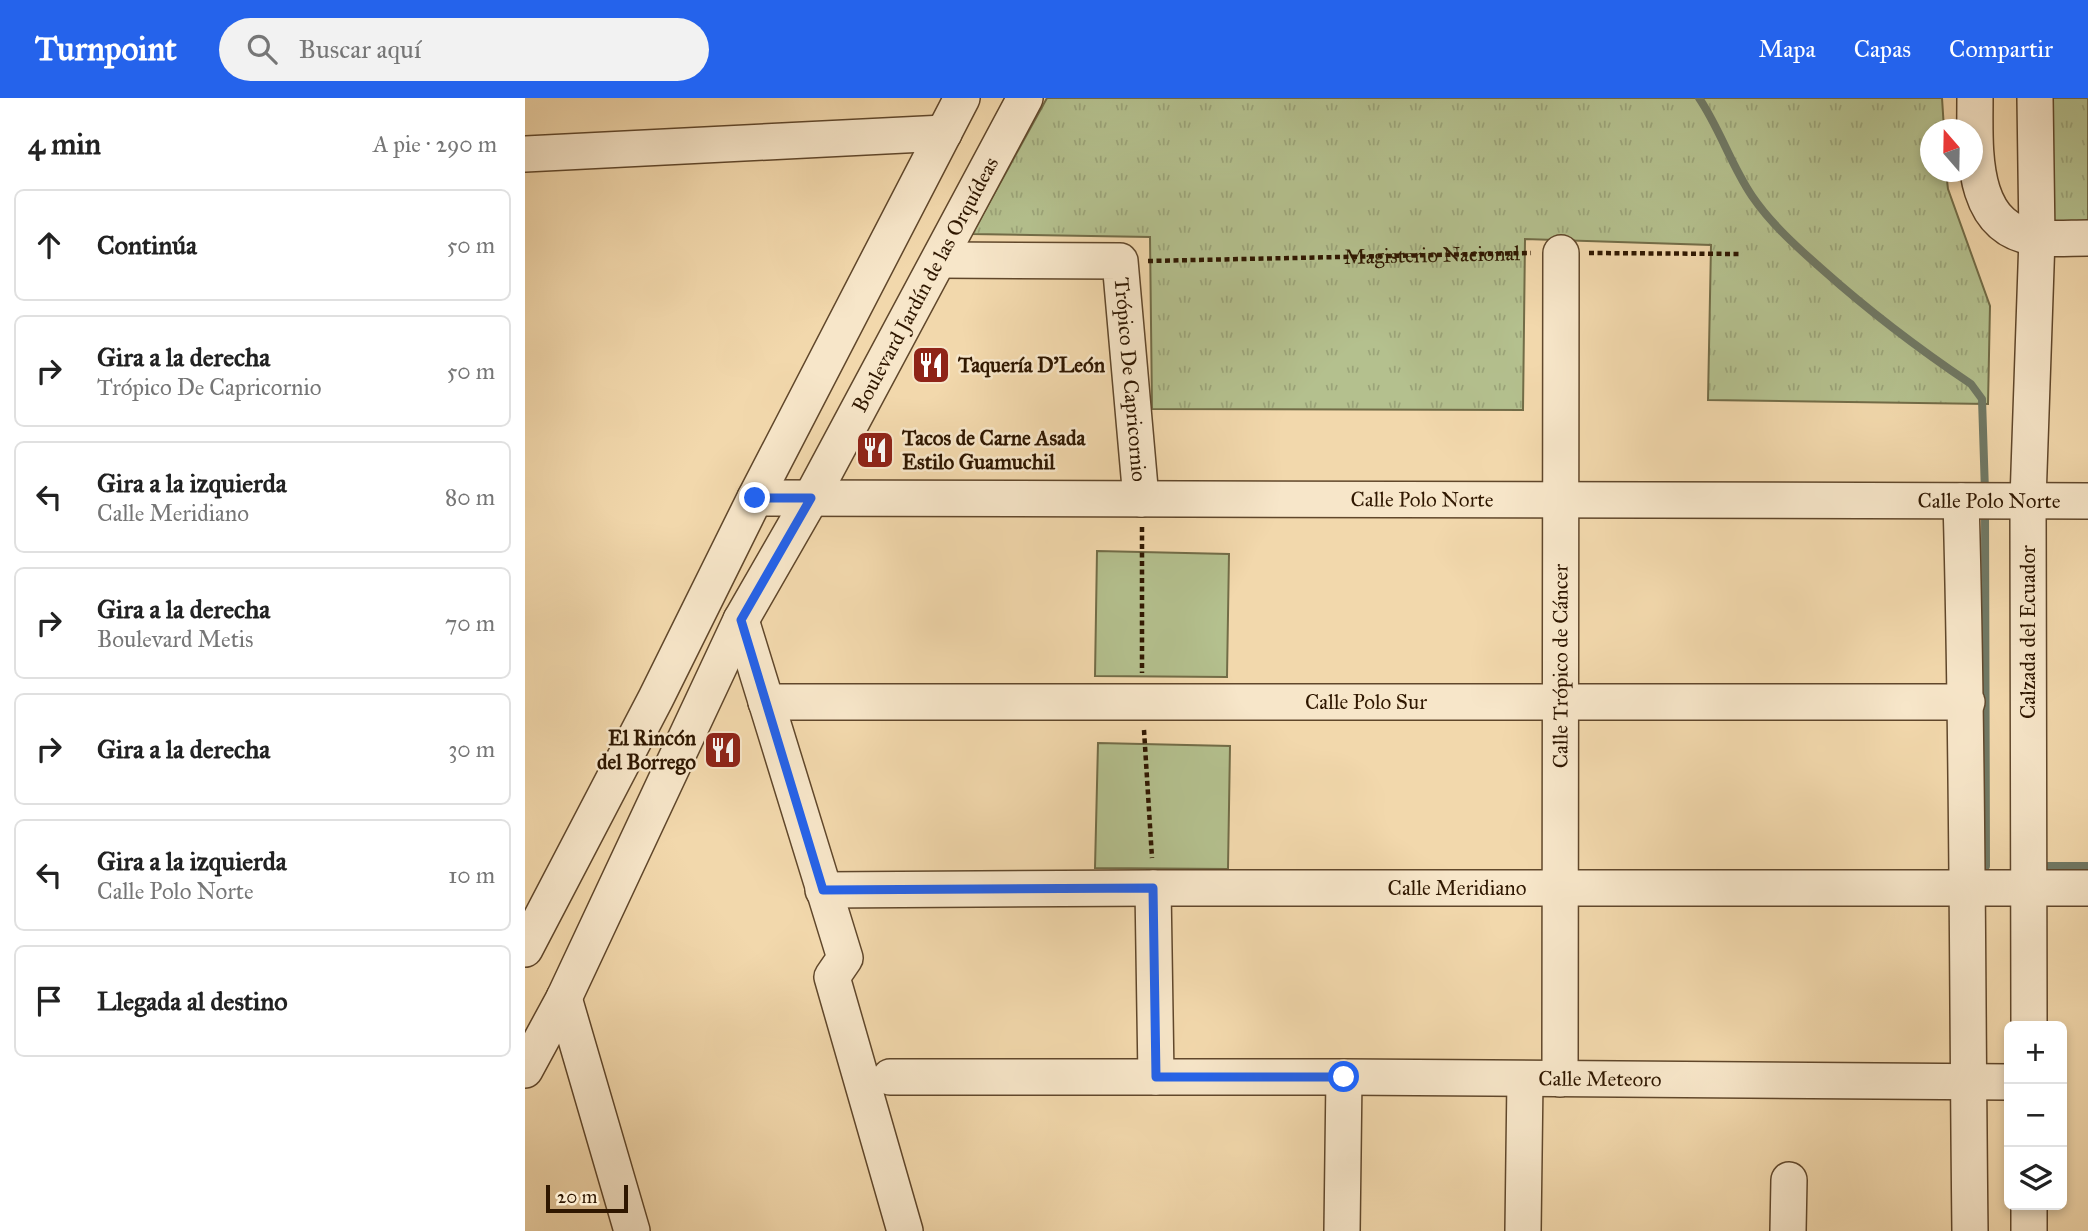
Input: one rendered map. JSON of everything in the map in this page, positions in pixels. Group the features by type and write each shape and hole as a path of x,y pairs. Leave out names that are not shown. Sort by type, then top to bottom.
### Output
{"street":[{"path":"525,949 963,98"},
{"name":"Boulevard Jardín de las Orquídeas","path":"525,1070 564,998 741,620 811,498 1025,98"},
{"path":"1975,98 1979,179 1987,207 2004,226 2037,238 2088,238"},
{"name":"Calzada del Ecuador","path":"2029,1021 2028,500 2037,238 2035,98"},
{"path":"525,153 944,133"},
{"name":"Calle Trópico de Cáncer","path":"1560,253 1560,1079"},
{"path":"940,260 1120,261"},
{"name":"Trópico De Capricornio","path":"1120,261 1142,499"},
{"name":"Calle Polo Norte","path":"755,498 2088,501"},
{"path":"1961,501 1967,702 1970,1231"},
{"path":"741,620 845,958 832,977 905,1231"},
{"name":"Calle Polo Sur","path":"766,702 1967,702"},
{"path":"1153,888 1156,1077"},
{"name":"Calle Meridiano","path":"823,890 2088,888"},
{"path":"564,998 632,1231"},
{"name":"Calle Meteoro","path":"890,1077 1344,1077 2004,1083"},
{"path":"1342,1231 1344,1077"},
{"path":"1523,1231 1525,1079"},
{"path":"1788,1231 1789,1180"},
{"path":"2029,1210 2029,1231"}],"path":[{"name":"Magisterio Nacional","path":"1120,261 1560,253 1742,254"}],"green space":[{"path":"1047,98 1942,98 1943,119 1920,119 1920,182 1947,182 1990,306 1988,404 1708,400 1711,245 1525,239 1523,410 1152,409 1150,237 972,234"},
{"path":"2049,98 2088,98 2088,225 2046,224"},
{"path":"1097,551 1229,554 1227,677 1095,676"},
{"path":"1098,743 1230,746 1228,869 1095,868"}],"waterway":[{"path":"1699,98 1745,184 1776,226 1858,300 1971,384 1982,399 1985,492"},
{"path":"1985,509 1986,866"},
{"path":"2041,866 2088,866"}],"place":[{"name":"Taquería D'León","path":"931,365"},
{"name":"Tacos de Carne Asada Estilo Guamuchil","path":"875,450"},
{"name":"El Rincón del Borrego","path":"723,750"}],"route":[{"path":"755,498 811,498 741,620 823,890 1153,888 1156,1077 1344,1077"}]}
